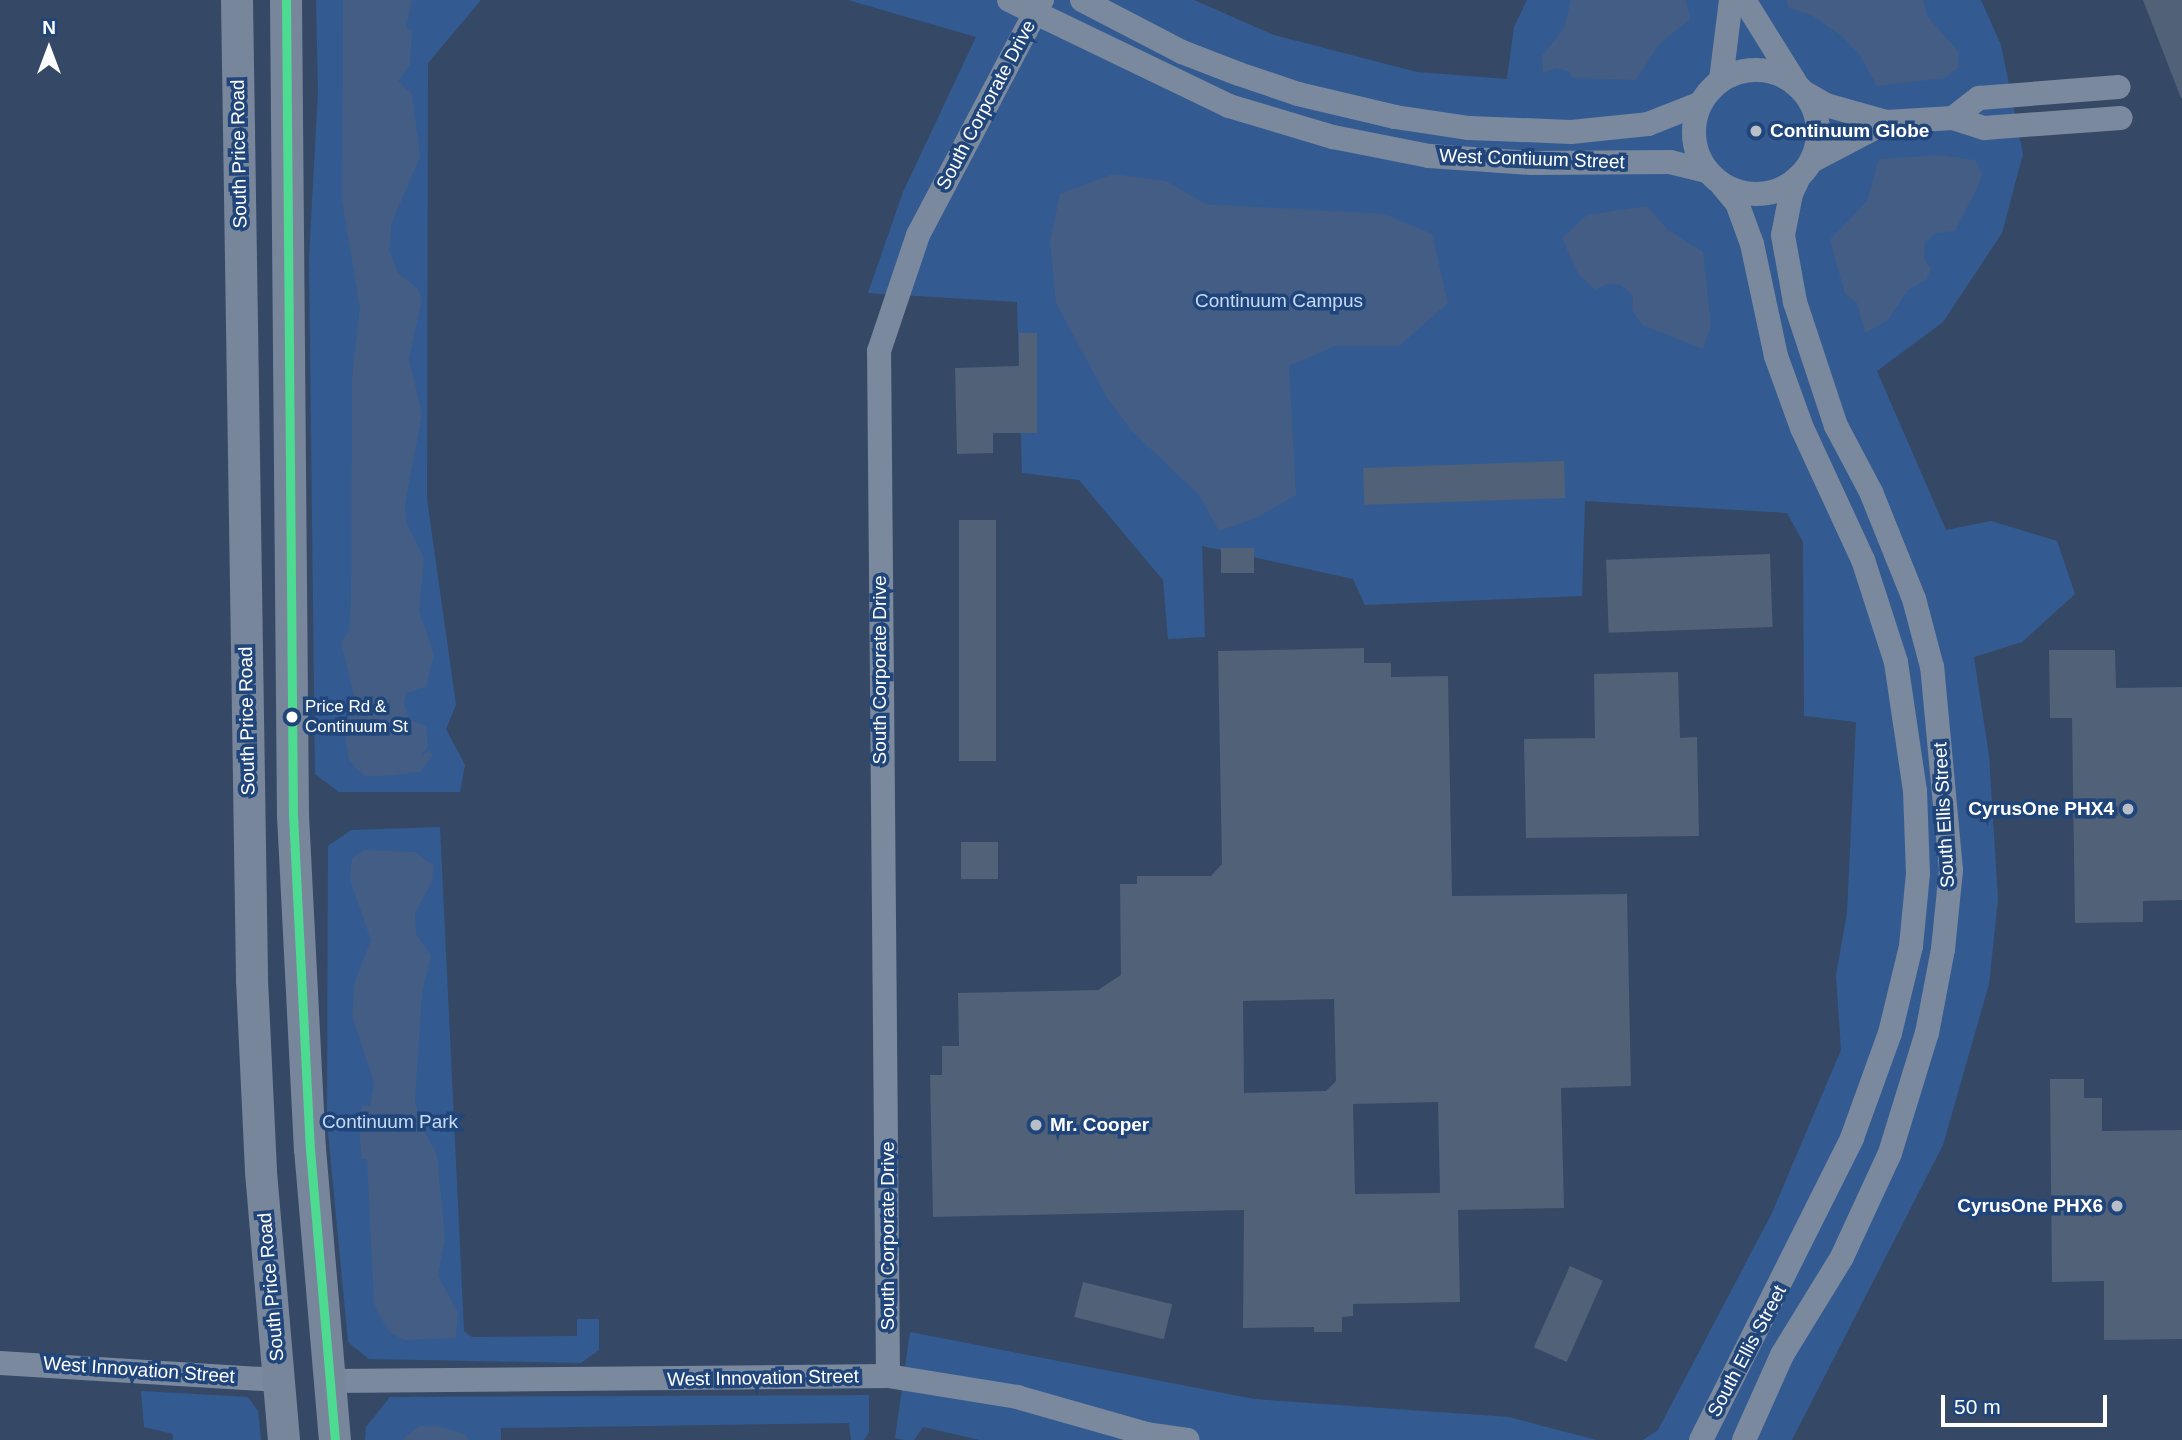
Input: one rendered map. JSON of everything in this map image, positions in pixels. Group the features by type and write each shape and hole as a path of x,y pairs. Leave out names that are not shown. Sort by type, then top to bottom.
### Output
{"main road":[{"name":"South Price Road","path":"237,0 252,980 261,1172 284,1440"},
{"path":"239,140 256,51 256,0"},
{"path":"286,0 293,815 310,1149 335,1440"},
{"path":"279,1380 331,1381"}],"street":[{"name":"West Contiuum Street","path":"1009,0 1039,7 1229,106 1333,137 1429,156 1532,163 1670,162 1714,178"},
{"name":"West Contiuum Street","path":"1082,0 1182,52 1240,74 1395,117 1469,128 1571,132 1648,124 1699,104"},
{"path":"1721,80 1731,0"},
{"path":"1744,0 1801,89 1818,126 1805,169"},
{"name":"South Corporate Drive","path":"888,1376 879,351 918,235 1039,7"},
{"path":"1886,122 1805,169 1782,189 1762,194 1741,193 1714,178 1693,139 1699,104 1721,80 1761,70 1801,89 1826,105 1886,122 1953,118 1984,128 2121,118"},
{"path":"1953,118 1979,98 2119,87"},
{"name":"South Ellis Street","path":"1744,1440 1782,1355 1842,1257 1891,1153 1927,1033 1943,949 1951,870 1932,667 1914,599 1871,492 1836,426 1795,302 1783,235 1791,194 1805,169"},
{"name":"South Ellis Street","path":"1701,1440 1852,1138 1891,1033 1911,946 1918,873 1915,791 1896,662 1863,560 1798,416 1776,356 1752,244 1737,203 1714,178"},
{"name":"West Innovation Street","path":"0,1363 279,1380"},
{"name":"West Innovation Street","path":"331,1381 888,1376 1017,1397 1147,1434 1188,1440"}],"green space":[{"path":"316,0 481,0 428,63 427,499 456,705 446,729 465,765 460,792 339,792 315,774 309,258 318,92"},
{"name":"Continuum Campus","path":"848,0 1194,0 1274,35 1417,72 1507,79 1514,27 1527,0 1981,0 2001,45 2023,154 2002,233 1943,322 1877,371 1946,530 1991,521 2057,541 2075,594 2022,642 1974,657 1989,756 1998,899 1989,984 1943,1145 1792,1440 1643,1440 1658,1430 1772,1213 1841,1050 1836,975 1847,913 1856,722 1804,716 1803,542 1787,513 1585,501 1582,596 1365,605 1353,579 1202,546 1205,637 1168,639 1163,580 1079,480 1022,473 1017,302 868,293 903,192 976,37"},
{"name":"Continuum Park","path":"440,827 464,1331 472,1337 577,1336 577,1319 599,1319 599,1350 581,1363 369,1359 348,1342 327,1121 328,846 351,830"},
{"path":"910,1332 1254,1399 1509,1417 1596,1440 980,1440 923,1427 914,1440 904,1440 895,1438"},
{"path":"141,1391 248,1397 258,1411 261,1440 173,1440 173,1434 144,1427"},
{"path":"869,1395 869,1432 864,1440 851,1440 849,1423 501,1428 501,1440 365,1440 366,1427 390,1397"}],"shaded area":[{"path":"343,0 412,0 406,28 412,30 410,65 398,81 412,94 420,157 392,222 389,250 398,273 417,288 422,299 409,359 422,414 405,505 406,522 424,558 419,611 434,655 426,687 406,693 404,702 409,719 426,726 428,747 420,756 429,751 433,754 420,772 385,776 365,776 357,769 349,760 345,737 354,696 341,642 349,631 351,601 352,377 360,308 342,201"},
{"path":"1571,0 1686,0 1690,19 1659,44 1636,80 1573,78 1568,71 1556,68 1543,73 1542,56 1564,28"},
{"path":"1787,0 1923,0 1927,16 1958,51 1959,67 1945,78 1877,86 1860,55 1843,37 1813,16 1788,7"},
{"path":"1939,155 1975,160 1982,174 1979,184 1955,231 1937,233 1925,242 1924,258 1931,269 1926,280 1908,290 1888,320 1865,333 1857,303 1845,294 1830,240 1867,201 1879,159"},
{"path":"1113,174 1166,181 1206,204 1385,214 1432,234 1448,303 1399,346 1335,346 1289,366 1296,495 1256,518 1219,531 1199,495 1130,429 1106,396 1056,303 1050,241 1060,194"},
{"path":"1647,206 1668,230 1703,252 1711,326 1703,349 1642,325 1632,310 1633,296 1621,285 1607,284 1595,290 1578,274 1562,238 1587,215"},
{"path":"364,850 415,852 434,866 432,881 415,914 416,934 431,956 422,994 415,1100 421,1125 437,1155 445,1238 438,1276 458,1312 456,1338 405,1340 389,1332 374,1305 367,1159 362,1159 358,1118 362,1106 370,1106 374,1083 352,1016 355,981 371,940 350,880 352,858"},
{"path":"419,1426 439,1426 465,1434 469,1440 402,1440"}],"building":[{"path":"2143,0 2182,0 2182,98 2181,98"},
{"path":"1019,333 1037,333 1037,433 993,433 993,453 957,454 955,368 1019,366"},
{"path":"1564,461 1565,498 1364,505 1363,468"},
{"path":"959,520 996,520 996,761 959,761"},
{"path":"1221,548 1254,548 1254,573 1221,573"},
{"path":"1770,554 1773,627 1609,633 1606,560"},
{"path":"1364,648 1364,663 1391,663 1391,677 1448,676 1452,896 1627,894 1631,1086 1561,1088 1564,1208 1458,1210 1460,1302 1353,1304 1353,1316 1342,1317 1342,1332 1314,1332 1314,1327 1243,1328 1244,1210 933,1217 930,1075 942,1075 942,1046 959,1046 958,993 1098,990 1121,975 1120,884 1137,884 1137,876 1211,876 1222,864 1218,651","holes":["1334,999 1336,1081 1326,1091 1244,1093 1243,1001","1438,1102 1440,1193 1355,1194 1353,1104"]},
{"name":"CyrusOne PHX4","path":"2049,650 2115,650 2116,688 2182,687 2182,900 2143,901 2143,922 2075,923 2072,718 2050,718"},
{"path":"1678,672 1680,738 1697,737 1699,836 1526,838 1524,739 1595,738 1594,674"},
{"path":"961,842 998,842 998,879 961,879"},
{"name":"CyrusOne PHX6","path":"2050,1079 2084,1079 2084,1098 2102,1098 2102,1131 2182,1130 2182,1339 2104,1340 2104,1281 2052,1282"},
{"path":"1570,1266 1603,1281 1567,1362 1534,1347"},
{"path":"1083,1282 1172,1304 1164,1339 1074,1317"}],"transit line":[{"path":"286,0 293,815 310,1149 335,1440"}],"place":[{"name":"Continuum Globe","path":"1756,131"},
{"name":"Price Rd & Continuum St","path":"292,717"},
{"name":"CyrusOne PHX4","path":"2128,809"},
{"name":"Mr. Cooper","path":"1036,1125"},
{"name":"CyrusOne PHX6","path":"2117,1206"}]}
